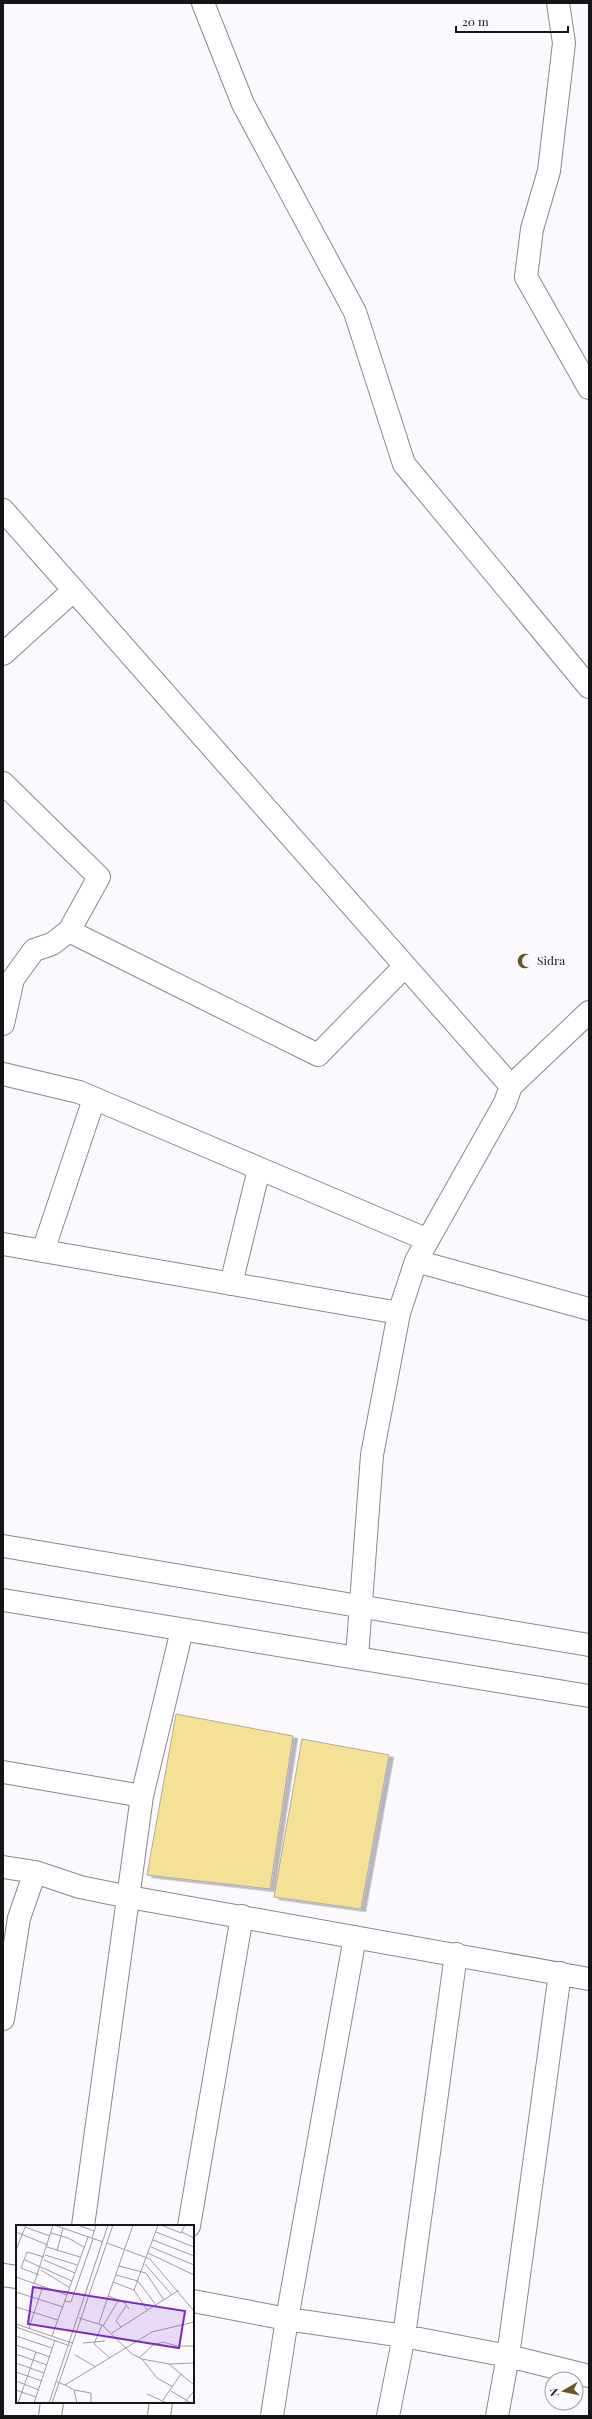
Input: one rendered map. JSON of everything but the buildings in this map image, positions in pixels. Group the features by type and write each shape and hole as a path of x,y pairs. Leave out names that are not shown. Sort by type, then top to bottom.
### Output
{"street":[{"path":"203,3 243,104 355,312 404,464 589,687"},
{"path":"558,3 564,43 549,171 532,229 526,278 589,388"},
{"path":"3,510 511,1086"},
{"path":"3,654 74,590"},
{"path":"3,783 99,877 69,931 52,944 34,950 13,979 3,1024"},
{"path":"69,931 318,1055 405,966"},
{"path":"357,1657 372,1455 399,1313 416,1261 505,1103 511,1086 589,1012"},
{"path":"3,1074 79,1092 428,1240"},
{"path":"43,1251 94,1099"},
{"path":"231,1284 259,1169"},
{"path":"3,1244 399,1313"},
{"path":"416,1261 589,1309"},
{"path":"3,1546 589,1645"},
{"path":"3,1600 589,1696"},
{"path":"83,2225 142,1796 182,1630"},
{"path":"3,1772 142,1796"},
{"path":"3,1867 35,1872 80,1887 589,1979"},
{"path":"3,2019 19,1918 35,1872"},
{"path":"189,2225 242,1916"},
{"path":"272,2416 287,2319 355,1937"},
{"path":"388,2416 404,2336 456,1954"},
{"path":"497,2416 508,2356 560,1973"},
{"path":"3,2275 16,2277"},
{"path":"194,2301 287,2319 404,2336 508,2356 589,2376"},
{"path":"50,2416 52,2403"},
{"path":"159,2416 161,2403"}],"place":[{"name":"Sidra","path":"525,961"}]}
